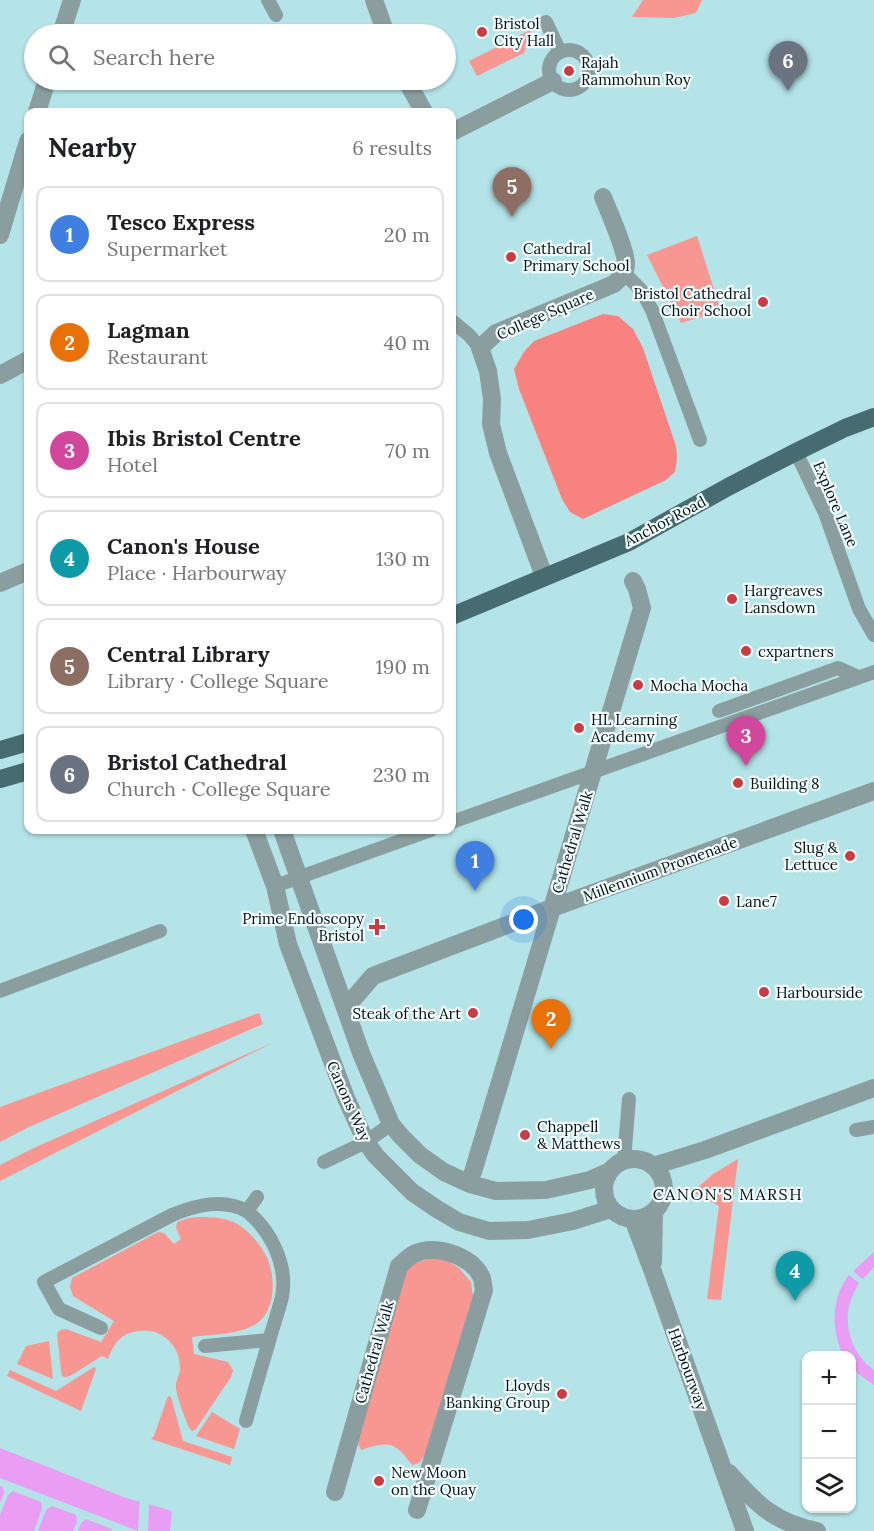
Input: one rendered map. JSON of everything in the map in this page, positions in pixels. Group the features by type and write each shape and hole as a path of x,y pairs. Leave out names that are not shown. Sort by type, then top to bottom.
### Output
{"main road":[{"name":"Anchor Road","path":"456,614 629,542 796,452 845,428 874,417"},
{"path":"0,750 24,743"},
{"path":"0,779 24,772"}],"street":[{"path":"64,24 72,0"},
{"path":"374,0 382,24"},
{"path":"456,130 553,81"},
{"path":"38,108 44,90"},
{"path":"412,90 422,108"},
{"path":"0,235 24,154"},
{"path":"603,196 623,251 626,264 624,273"},
{"name":"College Square","path":"544,576 498,453 491,424 492,399 488,371 480,348 496,333 614,284 624,273"},
{"path":"0,375 24,362"},
{"path":"0,583 24,573"},
{"name":"Cathedral Walk","path":"473,1172 642,608 633,581"},
{"name":"Millennium Promenade","path":"354,998 373,976 874,791"},
{"name":"Canons Way","path":"255,834 274,886 292,954 346,1098 366,1142 376,1156 412,1192 436,1209 459,1222 489,1231 528,1230 573,1221 611,1209"},
{"name":"Canons Way","path":"284,834 361,1053 391,1124 420,1155 444,1172 470,1184 496,1191 546,1190 590,1180 608,1172 624,1160"},
{"path":"653,1166 705,1150 874,1088"},
{"path":"663,1183 705,1150"},
{"path":"608,1172 603,1191 605,1201 611,1209 621,1216 633,1219 654,1212 664,1194 660,1174 644,1161 634,1158 624,1160"},
{"name":"Harbourway","path":"653,1272 654,1212"},
{"name":"Harbourway","path":"633,1219 745,1531"},
{"name":"Cathedral Walk","path":"335,1492 399,1266 413,1254 452,1244 481,1276 484,1290 417,1510"},
{"name":"Harbourway","path":"722,1465 755,1502 771,1515 788,1523 817,1531"}],"lane":[{"path":"268,0 276,15"},
{"path":"546,22 560,52"},
{"path":"576,50 582,54 590,67 589,74 582,85 572,90 558,87 549,70 550,62 560,52 576,50"},
{"path":"624,273 641,290 651,310 700,440"},
{"path":"456,324 469,334 480,348"},
{"name":"Explore Lane","path":"796,452 825,513 859,609 874,635"},
{"path":"719,711 838,668 858,677"},
{"path":"456,821 874,672"},
{"path":"456,811 524,786"},
{"path":"373,850 395,834"},
{"path":"274,886 419,834"},
{"path":"0,991 160,931"},
{"path":"624,1160 629,1099"},
{"path":"324,1162 366,1142 391,1124"},
{"path":"856,1130 874,1127"},
{"path":"247,1211 257,1197"},
{"path":"101,1328 59,1309 44,1281 189,1208 218,1204 239,1207 247,1211 265,1229 274,1248 281,1269 282,1297 246,1421"},
{"path":"205,1346 269,1340"}],"shaded area":[{"path":"643,0 702,0 696,13 674,18 632,17"},
{"path":"530,30 533,36 524,53 477,76 469,61"},
{"path":"697,236 721,311 681,323 647,255"},
{"path":"603,314 618,316 633,329 643,348 675,443 677,461 675,472 666,480 583,519 570,512 562,499 519,389 514,369 534,341"},
{"path":"259,1013 263,1024 0,1142 0,1107"},
{"path":"272,1043 0,1181 0,1165"},
{"path":"738,1159 721,1300 707,1299 719,1206 693,1192 713,1174"},
{"path":"198,1217 229,1220 248,1232 266,1255 271,1268 273,1286 267,1312 256,1324 233,1332 192,1337 194,1354 228,1362 233,1370 231,1377 196,1429 192,1431 179,1403 176,1386 180,1371 179,1360 177,1352 168,1339 146,1330 131,1332 118,1340 108,1359 102,1356 65,1377 62,1376 57,1333 66,1329 101,1342 114,1321 73,1296 70,1287 72,1278 158,1232 164,1233 174,1244 181,1239 176,1228 177,1222"},
{"path":"874,1252 874,1267 863,1279 853,1271"},
{"path":"430,1259 446,1260 459,1268 471,1282 473,1296 425,1455 419,1463 412,1465 396,1447 385,1444 361,1450 356,1439 406,1271 417,1262"},
{"path":"849,1275 859,1283 849,1306 849,1333 856,1350 874,1370 874,1385 856,1372 856,1351 841,1351 839,1345 835,1314 843,1284"},
{"path":"49,1341 53,1379 17,1364 26,1346"},
{"path":"94,1367 96,1369 81,1411 7,1376 10,1370 56,1391"},
{"path":"168,1396 171,1397 183,1441 232,1457 230,1465 151,1439"},
{"path":"212,1412 240,1429 234,1449 196,1436"},
{"path":"0,1448 126,1498 172,1511 170,1531 0,1531"}],"pier":[{"path":"0,1478 138,1531 112,1531 112,1529 86,1519 81,1523 78,1531 73,1531 77,1522 76,1515 52,1506 46,1510 38,1531 34,1531 42,1509 41,1502 13,1491 8,1495 0,1515 0,1503 4,1494 3,1487 0,1486"},
{"path":"140,1498 149,1501 148,1531 138,1531"}],"place":[{"name":"Bristol City Hall","path":"482,32"},
{"name":"Rajah Rammohun Roy","path":"569,71"},
{"name":"Bristol Cathedral","path":"788,91"},
{"name":"Central Library","path":"512,217"},
{"name":"Cathedral Primary School","path":"511,257"},
{"name":"Bristol Cathedral Choir School","path":"763,302"},
{"name":"Hargreaves Lansdown","path":"732,599"},
{"name":"cxpartners","path":"746,651"},
{"name":"Mocha Mocha","path":"638,685"},
{"name":"HL Learning Academy","path":"579,728"},
{"name":"Ibis Bristol Centre","path":"746,766"},
{"name":"Building 8","path":"738,783"},
{"name":"Slug & Lettuce","path":"850,856"},
{"name":"Tesco Express","path":"475,891"},
{"name":"Lane7","path":"724,901"},
{"name":"Prime Endoscopy Bristol","path":"377,927"},
{"name":"Harbourside","path":"764,992"},
{"name":"Steak of the Art","path":"473,1013"},
{"name":"Lagman","path":"551,1049"},
{"name":"Chappell & Matthews","path":"525,1135"},
{"name":"Canon's House","path":"795,1301"},
{"name":"Lloyds Banking Group","path":"562,1394"},
{"name":"New Moon on the Quay","path":"379,1481"}],"district":[{"name":"CANON'S MARSH","path":"728,1194"}]}
